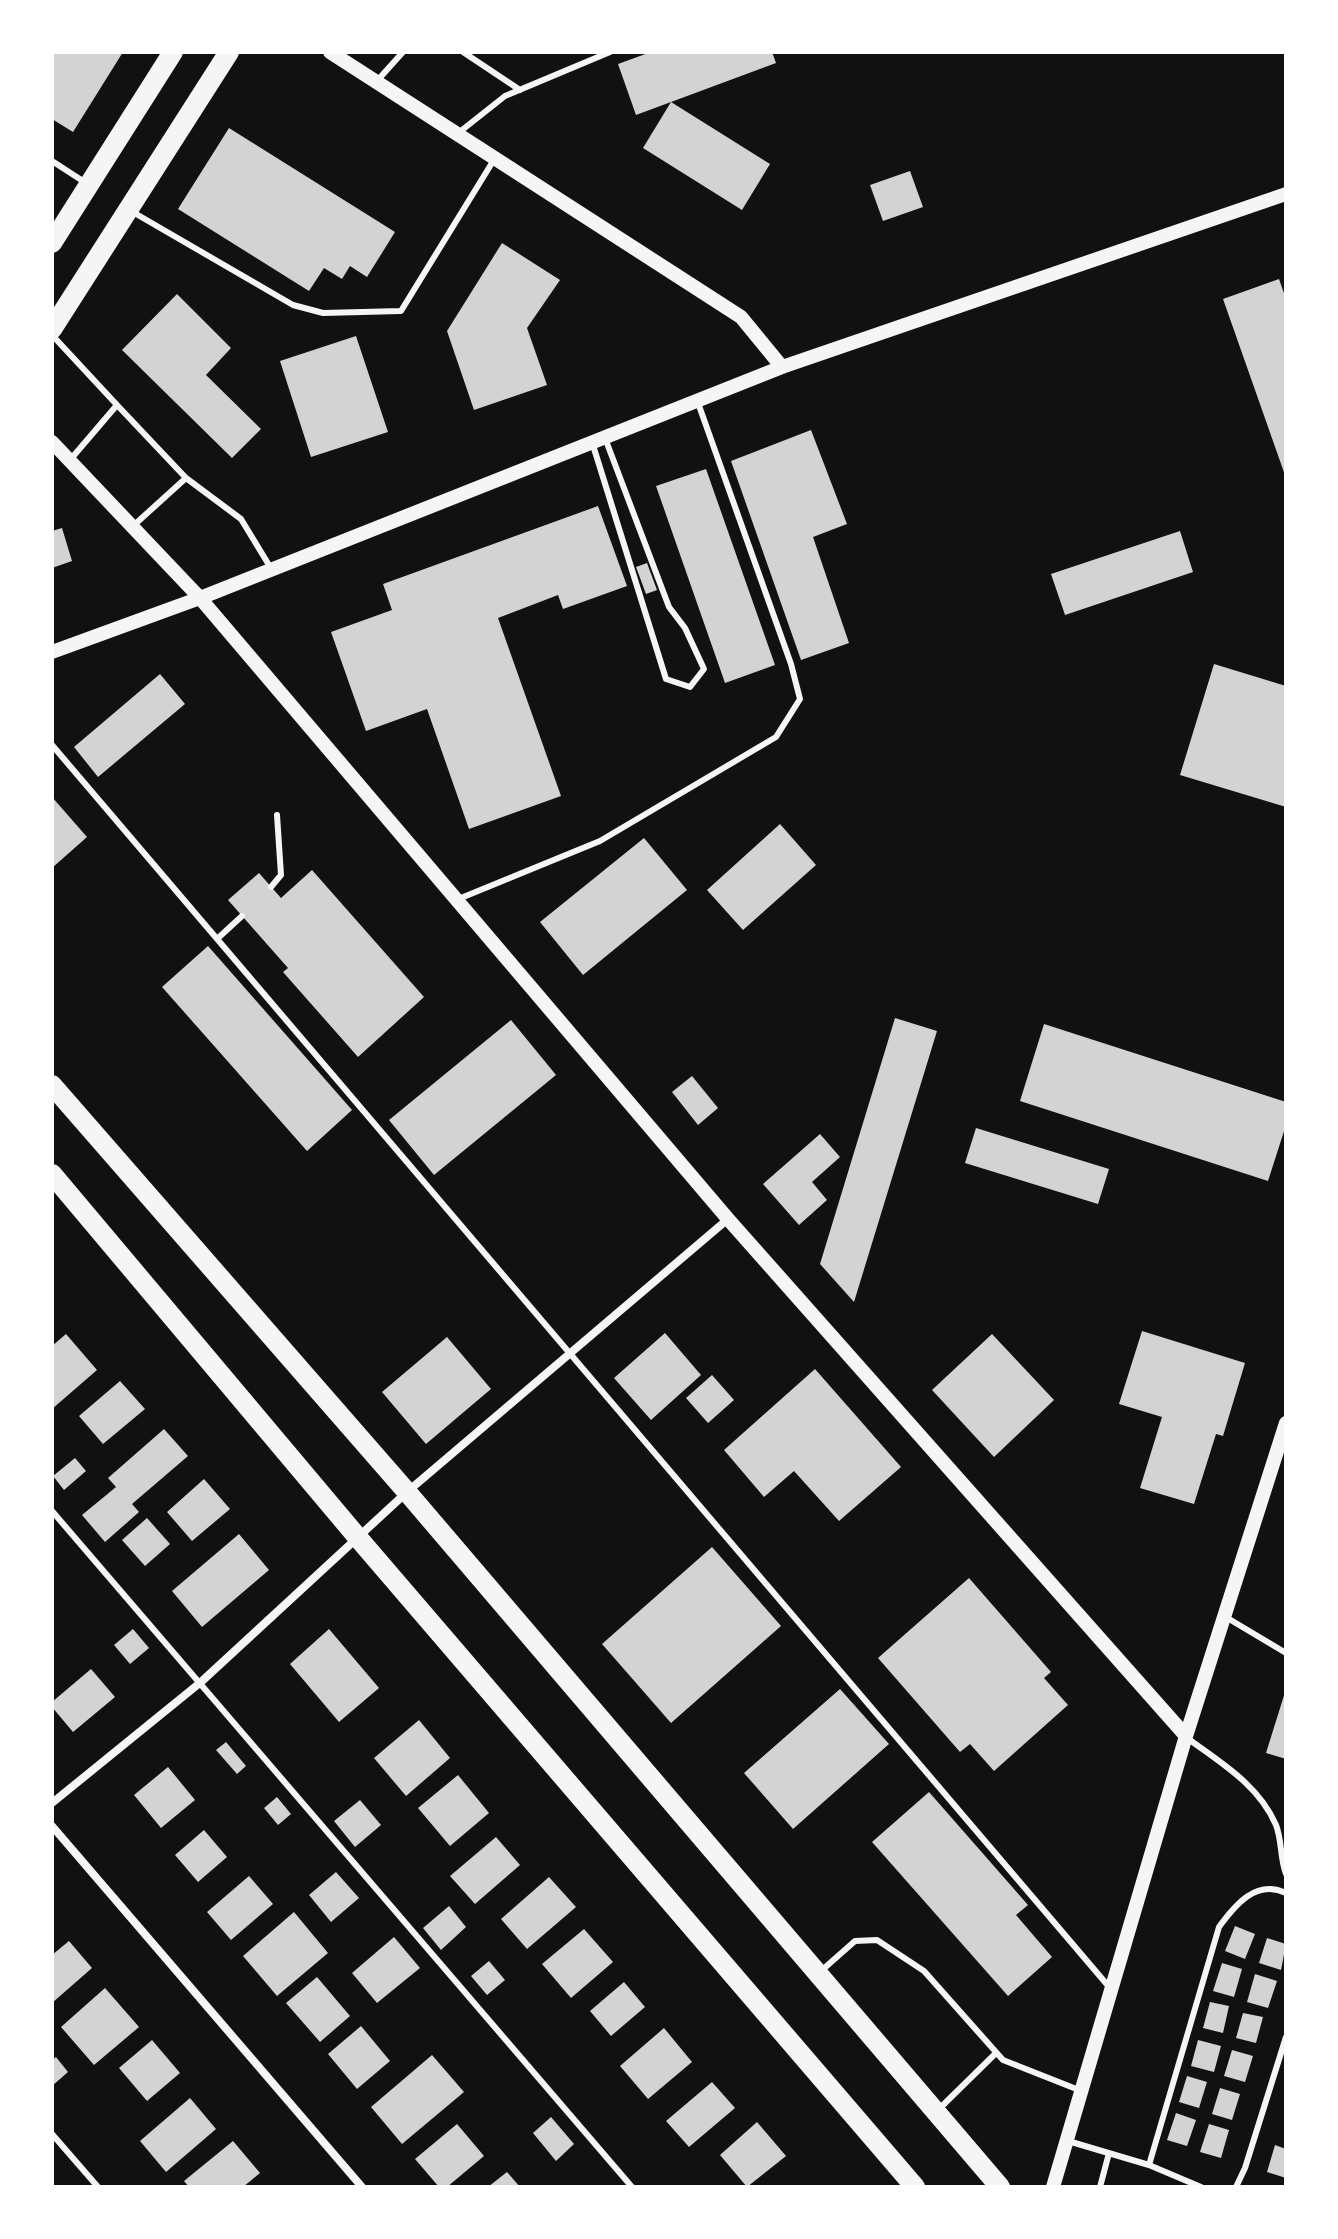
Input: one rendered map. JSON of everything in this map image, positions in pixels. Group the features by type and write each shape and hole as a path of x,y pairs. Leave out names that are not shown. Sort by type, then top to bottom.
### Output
{"main road":[{"path":"52,243 173,52"},
{"path":"52,329 229,52"},
{"path":"52,1085 407,1492 1000,2187"},
{"path":"52,1174 359,1539 915,2187"}],"street":[{"path":"330,52 741,317 782,367"},
{"path":"52,652 272,570 782,367 1286,194"},
{"path":"52,442 200,598 728,1219 1186,1736"},
{"path":"52,1803 201,1682 407,1492 728,1219"},
{"path":"1053,2187 1186,1736 1286,1423"},
{"path":"52,1826 362,2187"}],"lane":[{"path":"376,82 403,52"},
{"path":"463,52 520,90"},
{"path":"457,134 505,96 610,52"},
{"path":"130,210 293,305 323,313 401,311 495,158"},
{"path":"52,161 89,185"},
{"path":"52,335 186,478 241,519 272,570"},
{"path":"456,900 600,841 776,737 800,699 791,664 697,400"},
{"path":"70,460 117,405"},
{"path":"598,440 669,607 685,628 704,669 690,687 666,679 598,440"},
{"path":"133,527 186,478"},
{"path":"52,745 1111,1989"},
{"path":"271,887 281,875 277,815"},
{"path":"217,939 242,916"},
{"path":"52,1511 632,2187"},
{"path":"1224,1616 1286,1653"},
{"path":"1186,1736 1261,1798 1276,1827 1286,1874"},
{"path":"1149,2165 1219,1927 1236,1905 1257,1890 1277,1889 1286,1893"},
{"path":"818,1973 855,1941 877,1940 924,1971 1003,2060 1081,2091"},
{"path":"1236,2187 1245,2168 1286,2037"},
{"path":"936,2112 996,2053"},
{"path":"52,2134 98,2187"},
{"path":"1067,2141 1149,2165 1201,2187"},
{"path":"1100,2187 1109,2153"}],"building":[{"path":"52,52 123,52 73,132 52,119"},
{"path":"651,52 772,52 776,63 636,115 618,64"},
{"path":"671,102 770,164 742,210 643,148"},
{"path":"229,128 395,232 367,277 350,266 342,279 324,268 309,291 178,209"},
{"path":"910,171 923,207 883,221 870,185"},
{"path":"502,243 560,280 527,328 547,385 474,410 447,331"},
{"path":"1279,279 1286,299 1286,478 1223,299"},
{"path":"177,294 231,348 206,375 261,429 232,458 122,350"},
{"path":"356,336 388,432 311,457 280,361"},
{"path":"811,430 847,524 813,537 849,643 801,660 731,461"},
{"path":"706,469 775,665 725,683 656,486"},
{"path":"598,506 627,586 563,609 558,595 498,618 561,796 469,829 427,709 366,731 331,632 392,610 383,584"},
{"path":"62,528 72,561 52,568 52,531"},
{"path":"1180,531 1193,572 1065,615 1051,574"},
{"path":"647,563 657,590 646,594 636,567"},
{"path":"1214,664 1286,686 1286,807 1180,775"},
{"path":"160,674 185,704 98,777 74,747"},
{"path":"52,797 87,837 52,868"},
{"path":"780,824 816,865 743,930 707,890"},
{"path":"644,838 687,890 583,975 540,922"},
{"path":"312,870 424,997 358,1057 283,972 288,968 228,900 259,873 281,898"},
{"path":"208,946 352,1110 307,1151 162,987"},
{"path":"895,1018 937,1031 854,1302 820,1264"},
{"path":"511,1020 556,1075 434,1175 389,1120"},
{"path":"1044,1024 1286,1102 1286,1125 1268,1181 1020,1101"},
{"path":"692,1076 718,1108 698,1125 672,1092"},
{"path":"976,1128 1109,1169 1098,1204 965,1163"},
{"path":"820,1134 840,1157 812,1182 827,1200 799,1225 763,1184"},
{"path":"1142,1331 1245,1363 1223,1436 1216,1434 1194,1504 1140,1488 1162,1417 1119,1404"},
{"path":"665,1333 701,1375 651,1420 614,1378"},
{"path":"66,1334 97,1370 52,1409 52,1346"},
{"path":"992,1334 1054,1400 994,1457 932,1390"},
{"path":"447,1337 491,1389 426,1444 382,1392"},
{"path":"815,1369 901,1467 839,1521 794,1471 764,1497 724,1450"},
{"path":"712,1375 734,1400 708,1423 686,1398"},
{"path":"120,1381 145,1409 103,1444 79,1416"},
{"path":"164,1429 188,1456 132,1504 139,1512 105,1542 82,1515 116,1487 108,1478"},
{"path":"75,1458 86,1471 64,1490 53,1476"},
{"path":"204,1479 230,1509 192,1541 167,1512"},
{"path":"147,1518 170,1544 145,1566 122,1540"},
{"path":"239,1534 269,1570 202,1627 172,1591"},
{"path":"712,1547 781,1626 671,1723 602,1644"},
{"path":"969,1578 1051,1672 1044,1678 1068,1705 994,1771 970,1744 960,1752 878,1658"},
{"path":"133,1629 149,1648 130,1664 114,1645"},
{"path":"329,1629 379,1688 339,1722 290,1664"},
{"path":"91,1669 115,1697 73,1732 52,1707 52,1702"},
{"path":"840,1689 889,1744 793,1829 744,1773"},
{"path":"1286,1689 1286,1759 1266,1753"},
{"path":"419,1720 450,1758 406,1796 374,1758"},
{"path":"226,1742 246,1766 237,1774 216,1750"},
{"path":"168,1767 195,1800 161,1828 134,1795"},
{"path":"458,1775 489,1813 450,1846 418,1808"},
{"path":"929,1792 1028,1905 1016,1915 1052,1957 1008,1996 872,1842"},
{"path":"277,1797 291,1814 278,1825 264,1808"},
{"path":"360,1800 381,1825 355,1847 334,1821"},
{"path":"204,1830 227,1857 198,1882 175,1855"},
{"path":"496,1837 520,1865 475,1904 450,1876"},
{"path":"336,1872 359,1898 331,1922 309,1895"},
{"path":"249,1876 273,1904 231,1940 207,1912"},
{"path":"549,1877 576,1907 527,1949 501,1919"},
{"path":"449,1906 466,1927 441,1950 423,1928"},
{"path":"294,1912 328,1953 277,1996 243,1956"},
{"path":"1235,1926 1255,1934 1245,1959 1225,1951"},
{"path":"584,1929 613,1962 571,1998 542,1964"},
{"path":"394,1937 420,1968 377,2003 352,1973"},
{"path":"1267,1938 1286,1944 1281,1970 1259,1963"},
{"path":"69,1941 92,1968 52,2003 52,1955"},
{"path":"489,1961 505,1980 487,1995 471,1976"},
{"path":"1222,1963 1242,1969 1234,1997 1213,1991"},
{"path":"1255,1974 1277,1981 1268,2008 1247,2002"},
{"path":"317,1977 350,2016 320,2042 286,2003"},
{"path":"624,1982 645,2007 611,2036 590,2011"},
{"path":"105,1988 139,2027 94,2065 61,2027"},
{"path":"1210,2002 1229,2006 1223,2033 1203,2028"},
{"path":"1243,2013 1263,2017 1256,2043 1236,2038"},
{"path":"361,2026 390,2061 357,2089 328,2054"},
{"path":"664,2028 692,2062 648,2099 620,2066"},
{"path":"152,2040 180,2073 147,2101 119,2068"},
{"path":"1198,2040 1221,2046 1214,2072 1191,2066"},
{"path":"1232,2050 1253,2056 1245,2082 1224,2076"},
{"path":"432,2055 464,2092 402,2144 371,2107"},
{"path":"56,2057 68,2072 52,2086 52,2060"},
{"path":"1187,2076 1207,2082 1199,2108 1179,2102"},
{"path":"712,2082 735,2108 689,2147 666,2121"},
{"path":"1220,2088 1240,2094 1232,2120 1212,2114"},
{"path":"190,2098 216,2129 166,2172 140,2141"},
{"path":"1176,2113 1196,2120 1187,2146 1167,2140"},
{"path":"551,2117 574,2144 556,2161 533,2133"},
{"path":"757,2122 786,2156 747,2187 720,2155"},
{"path":"457,2124 484,2156 447,2187 439,2187 415,2159"},
{"path":"1209,2124 1229,2130 1221,2158 1200,2152"},
{"path":"233,2141 260,2173 243,2187 189,2187 184,2181"},
{"path":"1275,2145 1286,2149 1286,2178 1267,2172"},
{"path":"507,2172 520,2187 488,2187"}]}
